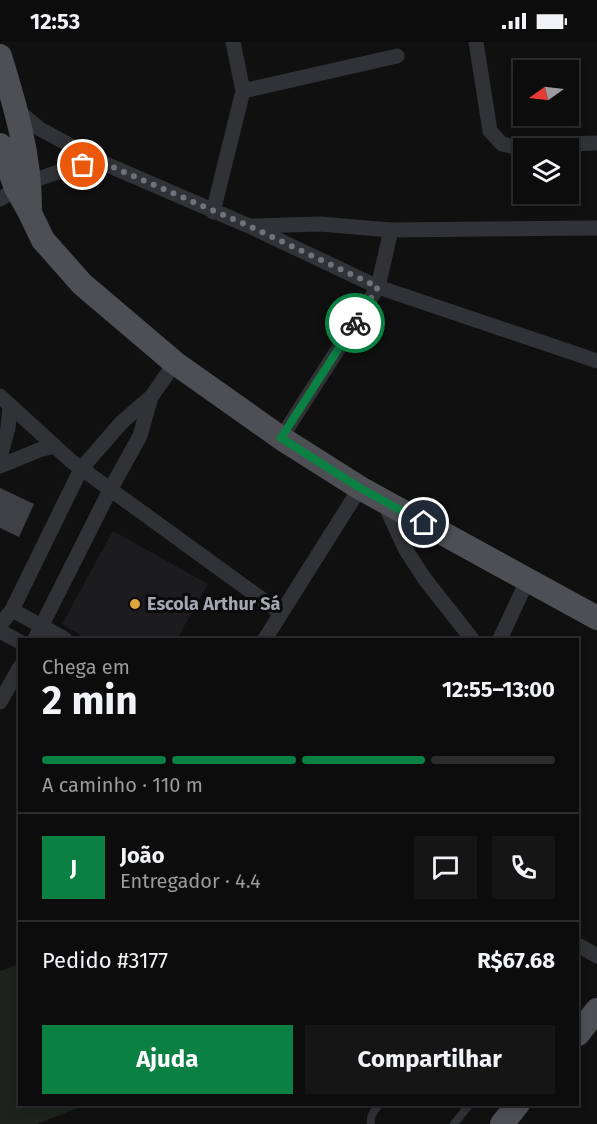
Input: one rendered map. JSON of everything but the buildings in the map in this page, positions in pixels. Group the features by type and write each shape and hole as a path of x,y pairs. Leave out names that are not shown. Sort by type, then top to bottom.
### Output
{"main road":[{"path":"0,56 17,110 15,190"},
{"path":"0,145 15,190 30,213 43,240 82,284 175,363 281,438 360,488 597,618"},
{"path":"579,1033 597,1010"}],"street":[{"path":"213,212 243,91 233,42"},
{"path":"476,42 490,131 502,144 511,146 597,143"},
{"path":"243,91 397,56"},
{"path":"17,110 40,129 101,162 249,226 378,287 597,361"},
{"path":"15,190 62,169 101,162"},
{"path":"249,226 320,224 391,230 597,228"},
{"path":"281,438 378,287 391,230"},
{"path":"0,625 12,610 81,469 122,422 151,397 175,363"},
{"path":"39,633 110,490 140,436 151,397"},
{"path":"5,401 81,469 281,613"},
{"path":"0,457 8,428 5,401"},
{"path":"0,466 54,446"},
{"path":"266,638 360,488"},
{"path":"383,501 412,559 471,638"},
{"path":"500,638 528,579"},
{"path":"12,610 39,633 61,638"},
{"path":"0,631 18,641"},
{"path":"0,702 18,670"},
{"path":"579,946 597,956"}],"lane":[{"path":"371,1124 374,1111 378,1106"},
{"path":"454,1124 468,1106"}],"shaded area":[{"name":"Escola Arthur Sá","path":"113,531 208,584 178,638 85,638 62,624"},
{"path":"18,964 18,1106 83,1106 37,1124 0,1124 0,971"}],"way so far":[{"path":"83,165 101,162 249,226 378,287 355,323"}],"place":[{"name":"Escola Arthur Sá","path":"135,604"}],"route":[{"path":"355,323 281,438 360,488 424,523"}]}
